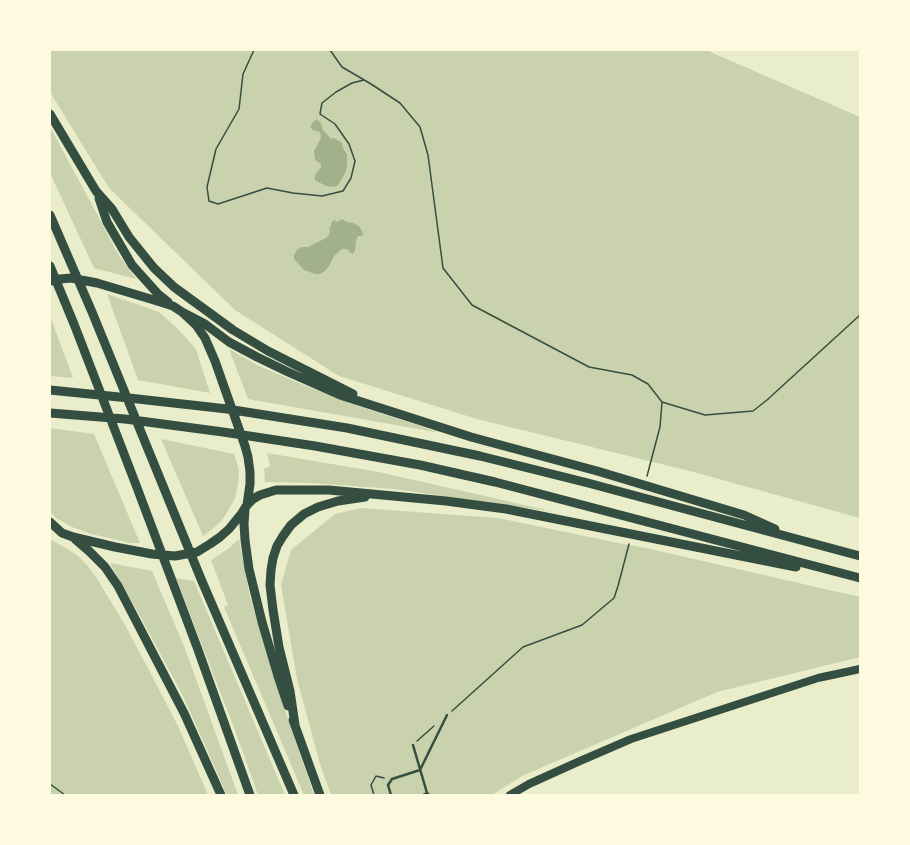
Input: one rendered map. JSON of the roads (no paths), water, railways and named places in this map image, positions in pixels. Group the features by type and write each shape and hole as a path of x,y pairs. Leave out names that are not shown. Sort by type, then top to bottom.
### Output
{"highway":[{"path":"50,114 96,191 112,209 129,237 154,268 174,287 233,330 268,351 386,410"},
{"path":"96,191 107,222 132,265 158,294 173,306 205,324 229,342 281,369 340,394 386,410 471,437 597,471 744,515 802,540"},
{"path":"50,215 201,579 294,795"},
{"path":"50,266 77,331 136,485 197,647 250,795"},
{"path":"50,281 71,278 97,283 173,306"},
{"path":"182,312 196,325 205,338 213,355 248,457 250,484 244,529 249,569 262,622 278,676 320,795"},
{"path":"50,390 227,409 347,428 480,456 588,483 860,556"},
{"path":"50,413 125,419 223,432 315,446 420,465 495,482 860,579"},
{"path":"50,530 115,547 152,554 175,556 197,552 220,537 242,514 246,506 260,495 276,490 329,490 446,501 506,509 860,579"},
{"path":"295,725 290,691 272,610 270,585 273,558 283,536 291,525 304,514 318,507 338,501 380,495"},
{"path":"50,522 62,533"},
{"path":"73,537 105,567 118,586 184,713 221,795"}],"main road":[{"path":"510,795 529,784 631,739 818,678 860,669"}],"lane":[{"path":"391,795 388,785 392,779 420,770 447,715"},
{"path":"413,745 428,794 423,795"}]}
